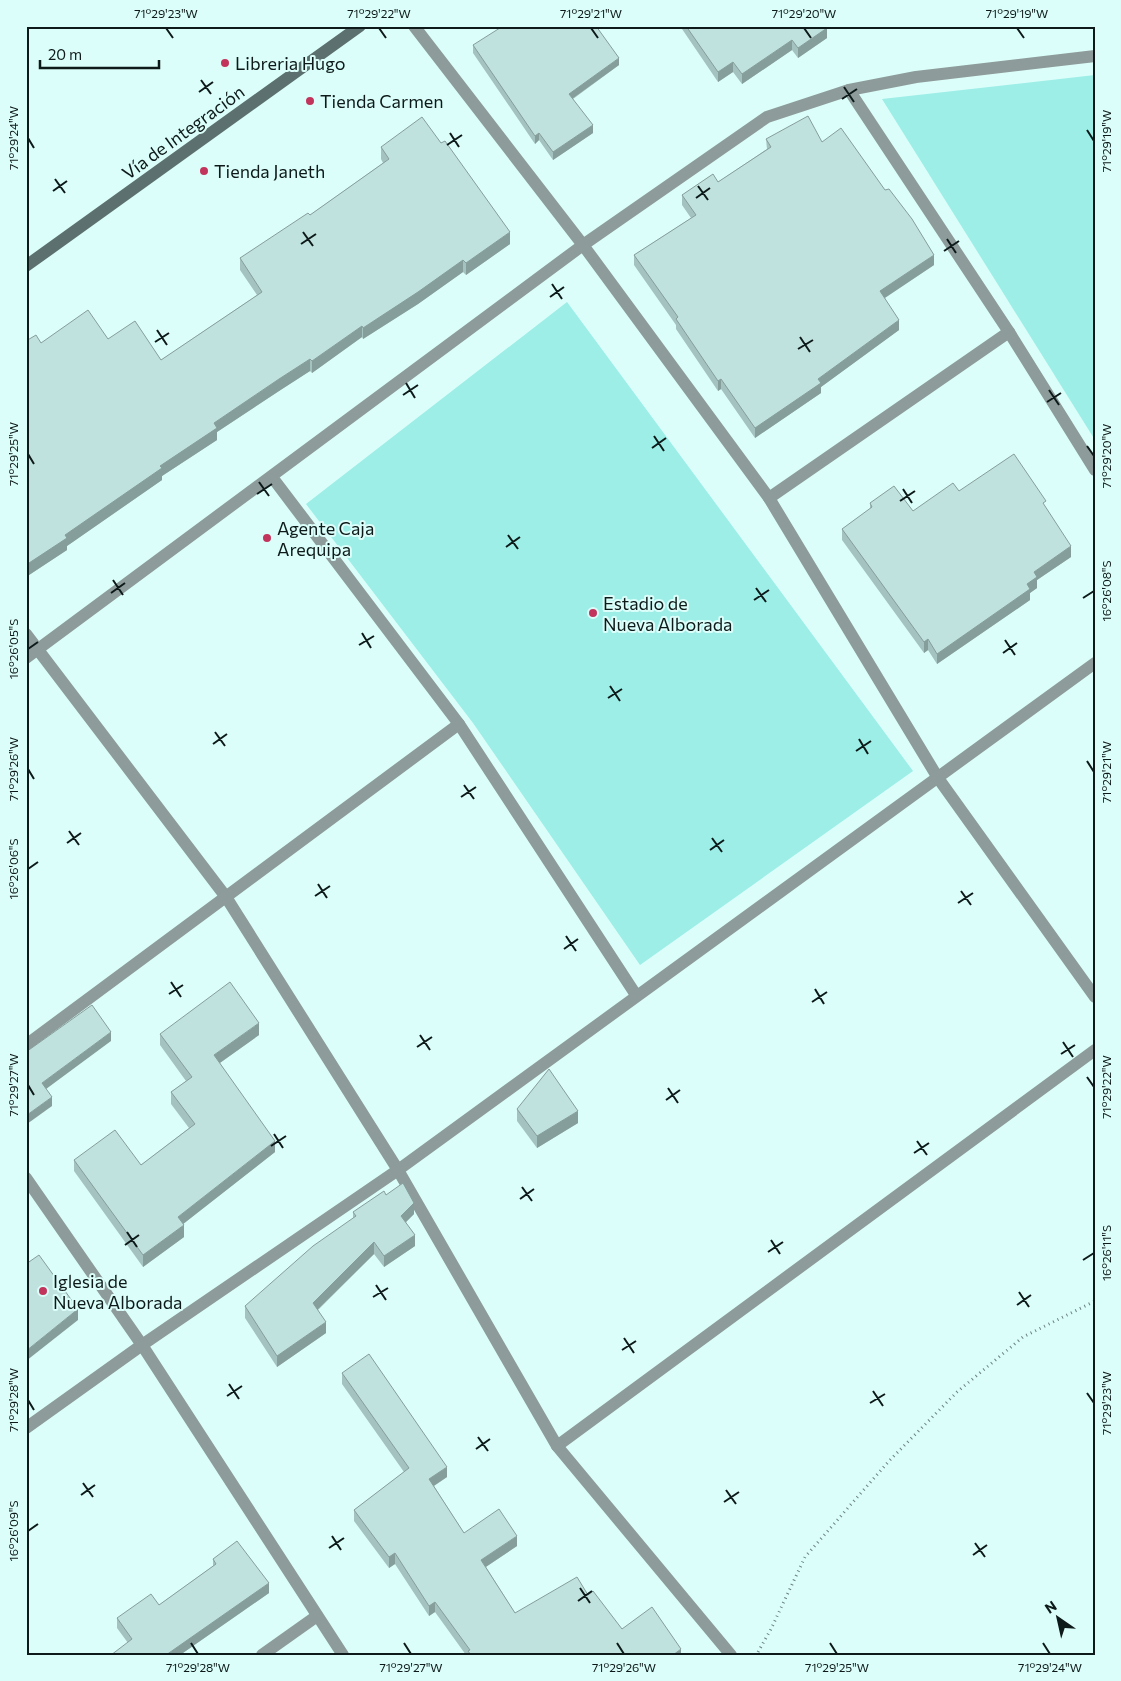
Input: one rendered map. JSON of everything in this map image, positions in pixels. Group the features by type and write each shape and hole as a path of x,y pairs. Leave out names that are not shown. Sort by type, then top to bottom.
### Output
{"main road":[{"name":"Vía de Integración","path":"26,266 360,26"}],"street":[{"path":"414,26 583,246 769,498 938,778 1095,997"},
{"path":"26,658 583,246 767,117 849,90 916,77 1095,56"},
{"path":"849,90 1009,332 1095,470"},
{"path":"769,498 1009,332"},
{"path":"272,477 460,724 636,995"},
{"path":"26,634 226,897 398,1170 557,1446 731,1655"},
{"path":"26,1428 142,1345 398,1170 636,995 1095,663"},
{"path":"26,1045 460,724"},
{"path":"557,1446 1095,1050"},
{"path":"26,1178 142,1345 344,1655"},
{"path":"262,1655 317,1616"}],"path":[{"path":"756,1655 771,1629 805,1557 889,1461 957,1392 1023,1337 1095,1301"}],"shaded area":[{"path":"1095,75 1095,440 882,99"},
{"name":"Estadio de Nueva Alborada","path":"567,302 913,771 640,965 473,723 306,504"}],"building":[{"path":"503,26 596,26 619,58 569,94 593,125 553,152 539,133 535,136 473,45"},
{"path":"686,26 825,26 827,28 798,48 792,40 742,74 733,62 718,72"},
{"path":"808,116 822,142 841,128 885,190 889,189 912,219 934,255 880,291 899,320 818,379 821,383 755,428 721,379 718,381 676,319 678,317 634,255 696,215 682,195 713,174 718,182 771,147 766,139"},
{"path":"422,117 441,143 445,141 510,232 466,263 463,260 418,292 363,328 362,326 312,361 310,359 214,423 217,428 160,466 162,468 65,535 67,538 26,565 26,341 36,335 41,343 88,310 108,339 135,321 161,360 262,292 240,258 308,213 310,215 389,159 381,147"},
{"path":"1014,454 1046,501 1043,503 1071,546 1034,572 1037,577 1027,584 1030,589 937,654 928,639 924,642 842,529 872,507 870,503 894,486 913,511 953,483 959,491"},
{"path":"230,982 259,1023 214,1055 275,1141 178,1217 184,1225 143,1255 74,1160 115,1130 141,1165 195,1124 171,1092 192,1077 160,1034"},
{"path":"92,1005 111,1032 42,1083 52,1097 27,1115 26,1052"},
{"path":"549,1069 578,1111 537,1136 517,1109"},
{"path":"403,1183 414,1203 401,1216 415,1235 384,1256 374,1242 313,1303 326,1322 277,1356 245,1306 313,1246 356,1216 353,1212 384,1191 386,1195"},
{"path":"39,1255 78,1309 26,1351 26,1264"},
{"path":"369,1354 447,1467 429,1479 464,1533 499,1509 517,1536 481,1560 515,1613 577,1577 588,1595 593,1591 622,1629 652,1607 681,1649 673,1655 471,1655 468,1651 470,1650 435,1602 429,1606 395,1553 389,1557 354,1510 409,1468 342,1373"},
{"path":"237,1541 269,1583 166,1655 111,1655 132,1639 117,1618 151,1594 159,1605 216,1564 213,1559"}],"place":[{"name":"Libreria Hugo","path":"225,63"},
{"name":"Tienda Carmen","path":"310,101"},
{"name":"Tienda Janeth","path":"204,171"},
{"name":"Agente Caja Arequipa","path":"267,538"},
{"name":"Estadio de Nueva Alborada","path":"593,613"},
{"name":"Iglesia de Nueva Alborada","path":"43,1291"}]}
